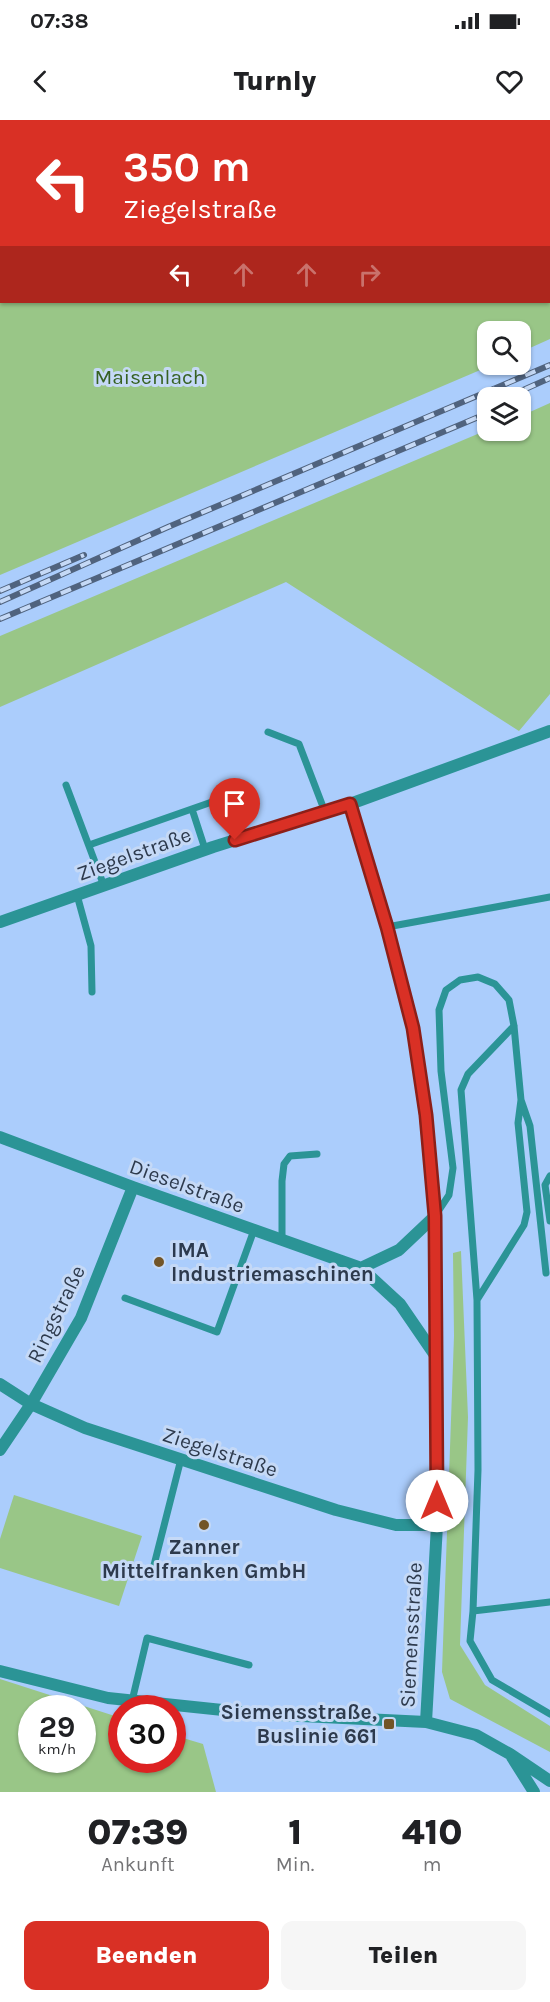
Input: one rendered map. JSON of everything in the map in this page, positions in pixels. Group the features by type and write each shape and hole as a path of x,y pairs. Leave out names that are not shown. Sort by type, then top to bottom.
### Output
{"street":[{"name":"Ziegelstraße","path":"0,922 206,849 350,804 550,731"},
{"name":"Siemensstraße","path":"350,804 387,927 413,1028 426,1115 435,1216 437,1525 426,1722"},
{"name":"Dieselstraße","path":"0,1137 361,1268 400,1304 437,1358"},
{"name":"Ringstraße","path":"0,1450 31,1404 81,1318 133,1187"},
{"path":"361,1268 399,1250 435,1216"},
{"name":"Ziegelstraße","path":"0,1384 31,1404 85,1428 336,1510 396,1525 437,1525"},
{"path":"0,1671 108,1698"},
{"path":"186,1706 260,1714 426,1722 476,1735 550,1780"},
{"path":"510,1754 534,1792"}],"lane":[{"path":"268,732 299,744 325,812"},
{"path":"66,785 104,886"},
{"path":"89,845 226,797"},
{"path":"192,809 206,849"},
{"path":"77,895 91,946 92,992"},
{"path":"387,927 550,897"},
{"path":"435,1216 449,1195 453,1168 441,1071 439,1010 446,990 460,980 478,977 495,984 508,1000 514,1026 521,1100 518,1123 527,1212 524,1225 477,1300"},
{"path":"514,1026 468,1074 461,1090 477,1300 478,1470 470,1641 492,1680 550,1714"},
{"path":"521,1100 530,1126 546,1273"},
{"path":"282,1240 284,1164 290,1156 316,1154"},
{"path":"550,1176 546,1185 550,1221"},
{"path":"125,1298 217,1332 254,1230"},
{"path":"154,1565 181,1459"},
{"path":"473,1611 550,1602"},
{"path":"133,1695 147,1638 249,1665"}],"green space":[{"name":"Maisenlach","path":"0,303 550,303 550,339 531,348 531,321 477,321 477,371 0,575"},
{"path":"550,403 550,694 519,731 286,582 0,707 0,636 477,434 477,441 531,441 531,412"},
{"path":"461,1251 468,1417 460,1645 485,1685 550,1726 550,1752 450,1699 442,1672 454,1336 453,1253"},
{"path":"14,1495 142,1536 119,1606 0,1568 0,1539"},
{"path":"0,1679 50,1695 18,1695 18,1773 96,1773 96,1710 108,1714 108,1773 186,1773 186,1739 203,1744 216,1792 0,1792"}],"railway":[{"path":"0,602 168,527 550,365"},
{"path":"530,387 550,378"},
{"path":"0,619 477,418"},
{"path":"0,591 84,555"}],"place":[{"name":"IMA Industriemaschinen","path":"159,1262"},
{"name":"Zanner Mittelfranken GmbH","path":"204,1525"},
{"name":"Siemensstraße, Buslinie 661","path":"389,1724"}],"route":[{"path":"235,840 350,804 387,927 413,1028 426,1115 435,1216 437,1501"}]}
